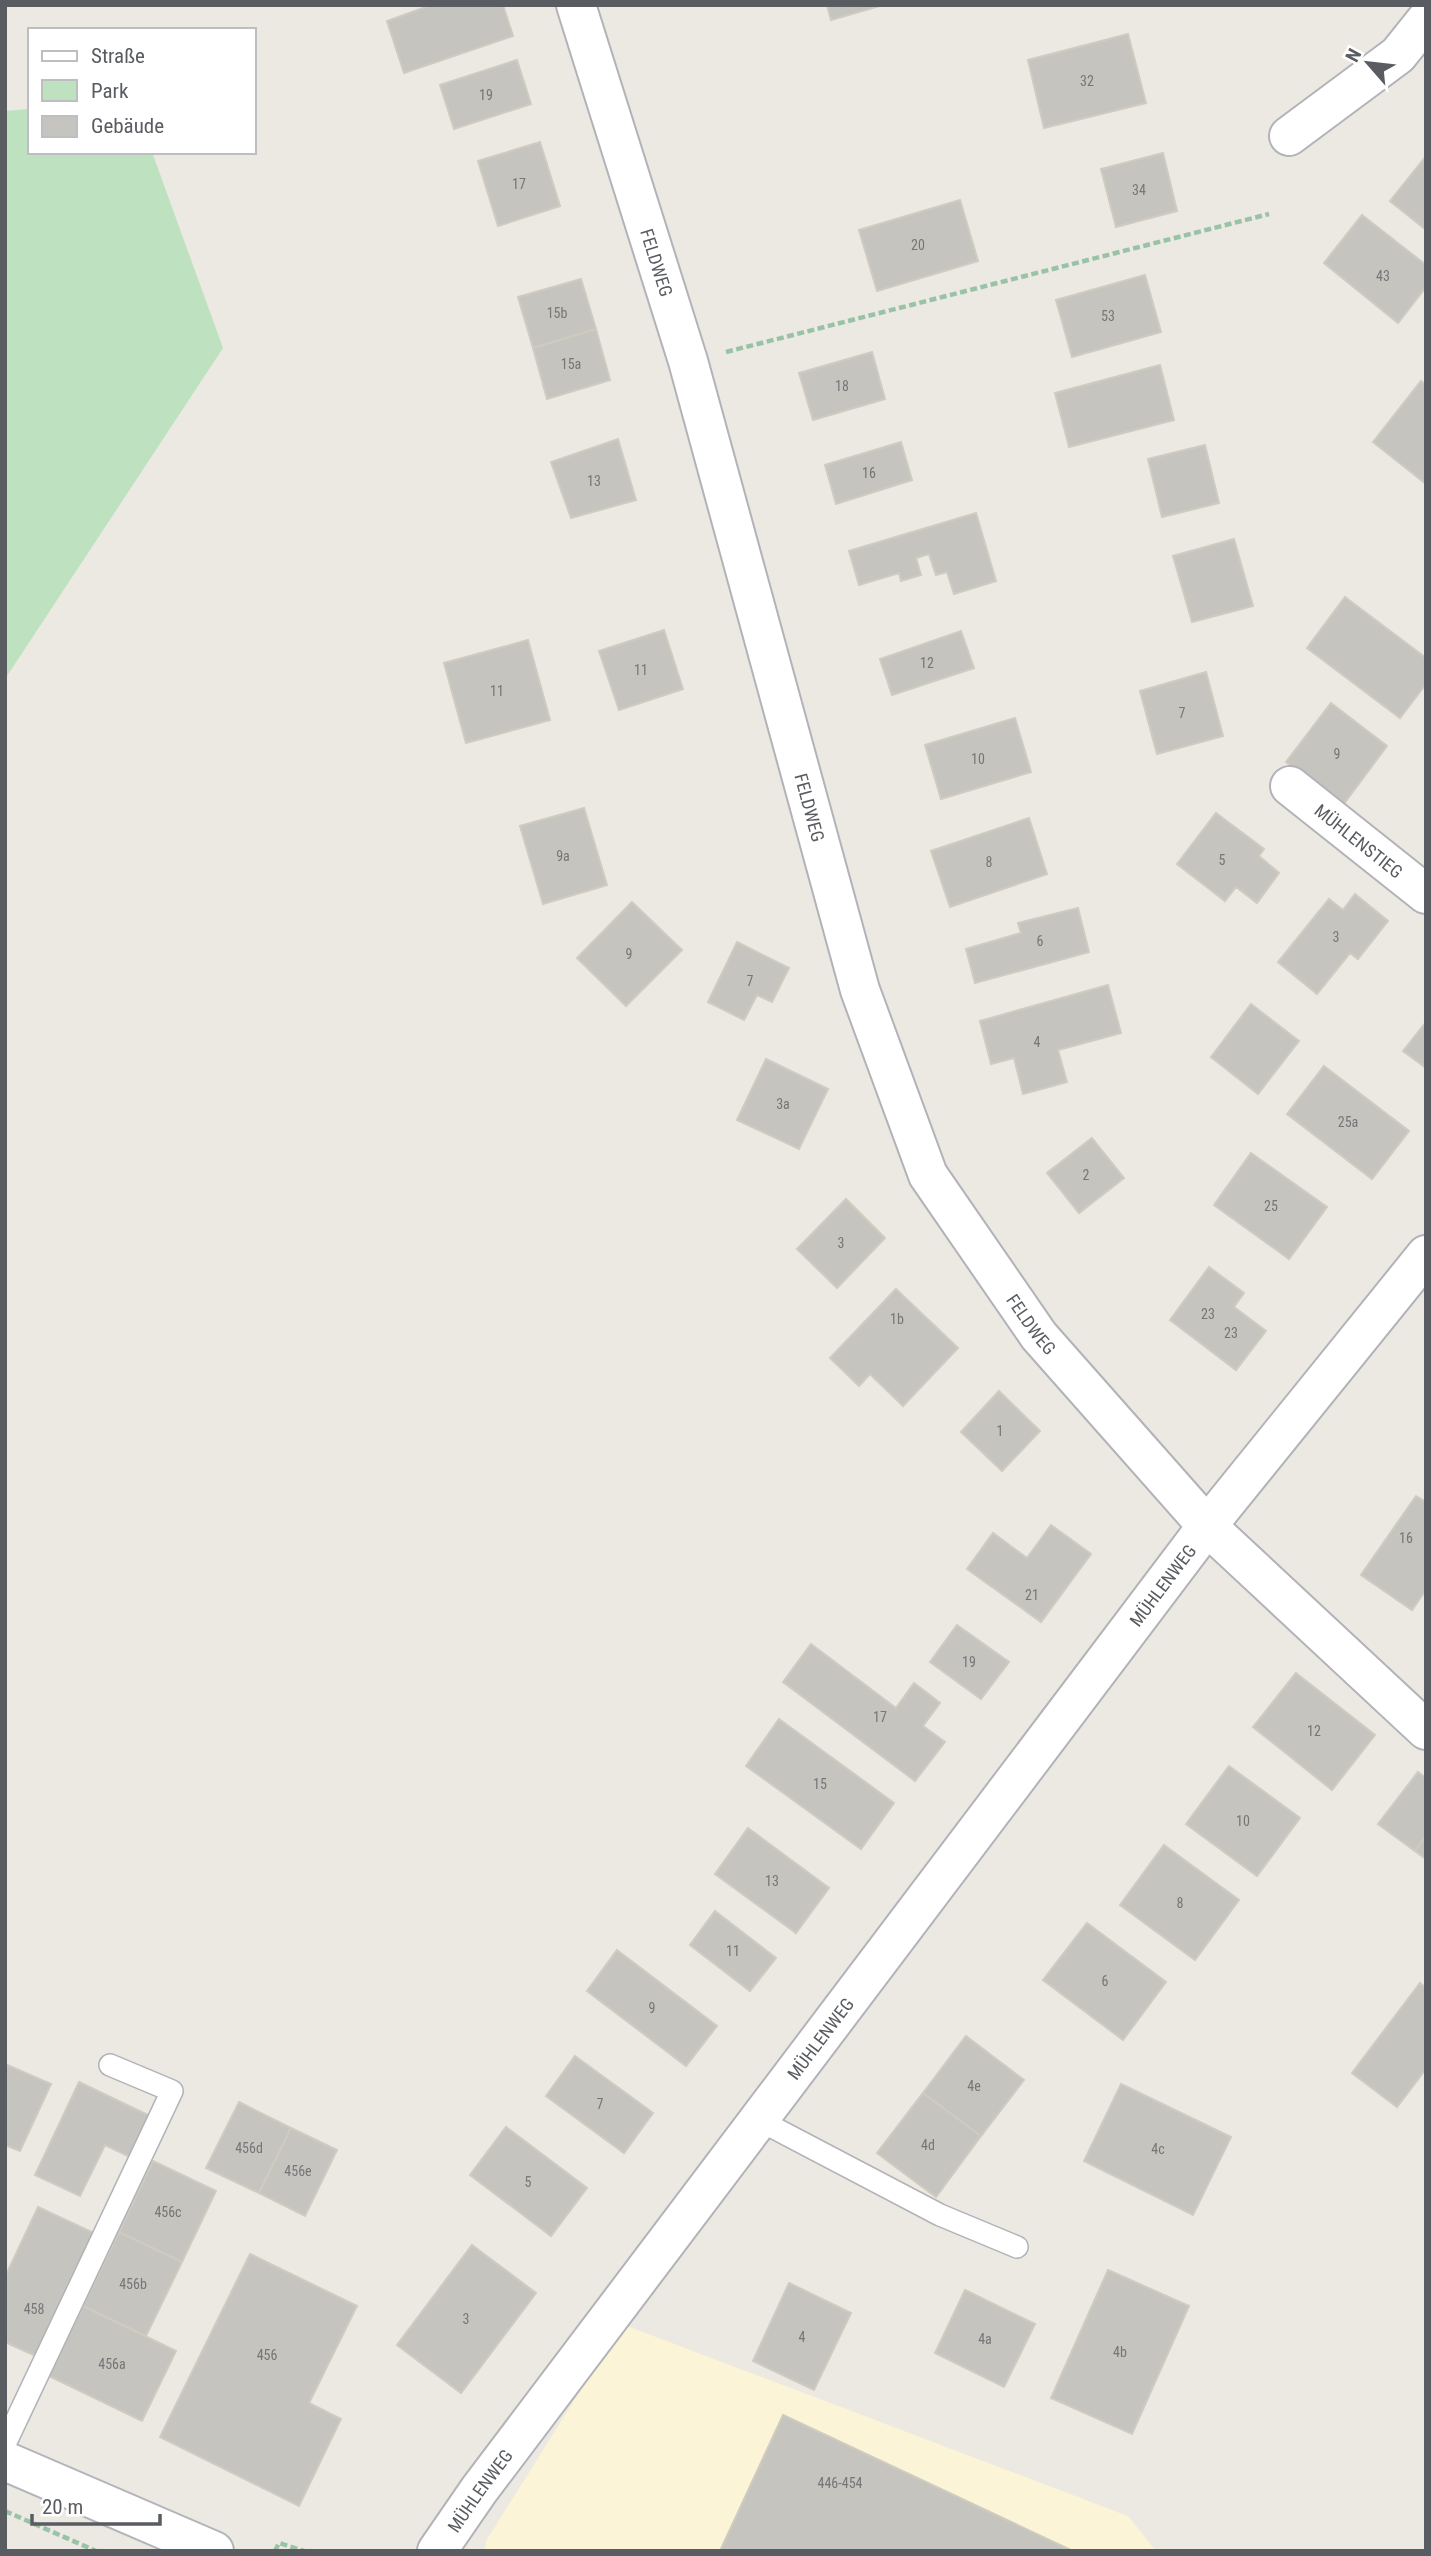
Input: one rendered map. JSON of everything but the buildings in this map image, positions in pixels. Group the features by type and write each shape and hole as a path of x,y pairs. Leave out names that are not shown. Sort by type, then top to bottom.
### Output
{"street":[{"name":"FELDWEG","path":"576,5 688,361 860,990 928,1175 1039,1336 1207,1526"},
{"path":"1289,136 1398,55 1426,20"},
{"name":"MÜHLENSTIEG","path":"1290,786 1426,894"},
{"name":"MÜHLENWEG","path":"437,2551 479,2490 1207,1526 1426,1255"},
{"name":"MÜHLENWEG","path":"1207,1526 1426,1730"},
{"path":"5,2461 214,2551"}],"lane":[{"path":"5,2444 172,2091 110,2065"},
{"path":"759,2120 940,2215 1017,2247"}],"path":[{"path":"688,361 1269,214"},
{"path":"5,2511 96,2551"},
{"path":"275,2551 279,2543 304,2551"},
{"path":"76,2551 79,2544"}],"shaded area":[{"path":"622,2324 1128,2516 1156,2551 485,2551 486,2541"}],"green space":[{"path":"28,109 28,154 153,154 223,348 5,679 5,111"}]}
